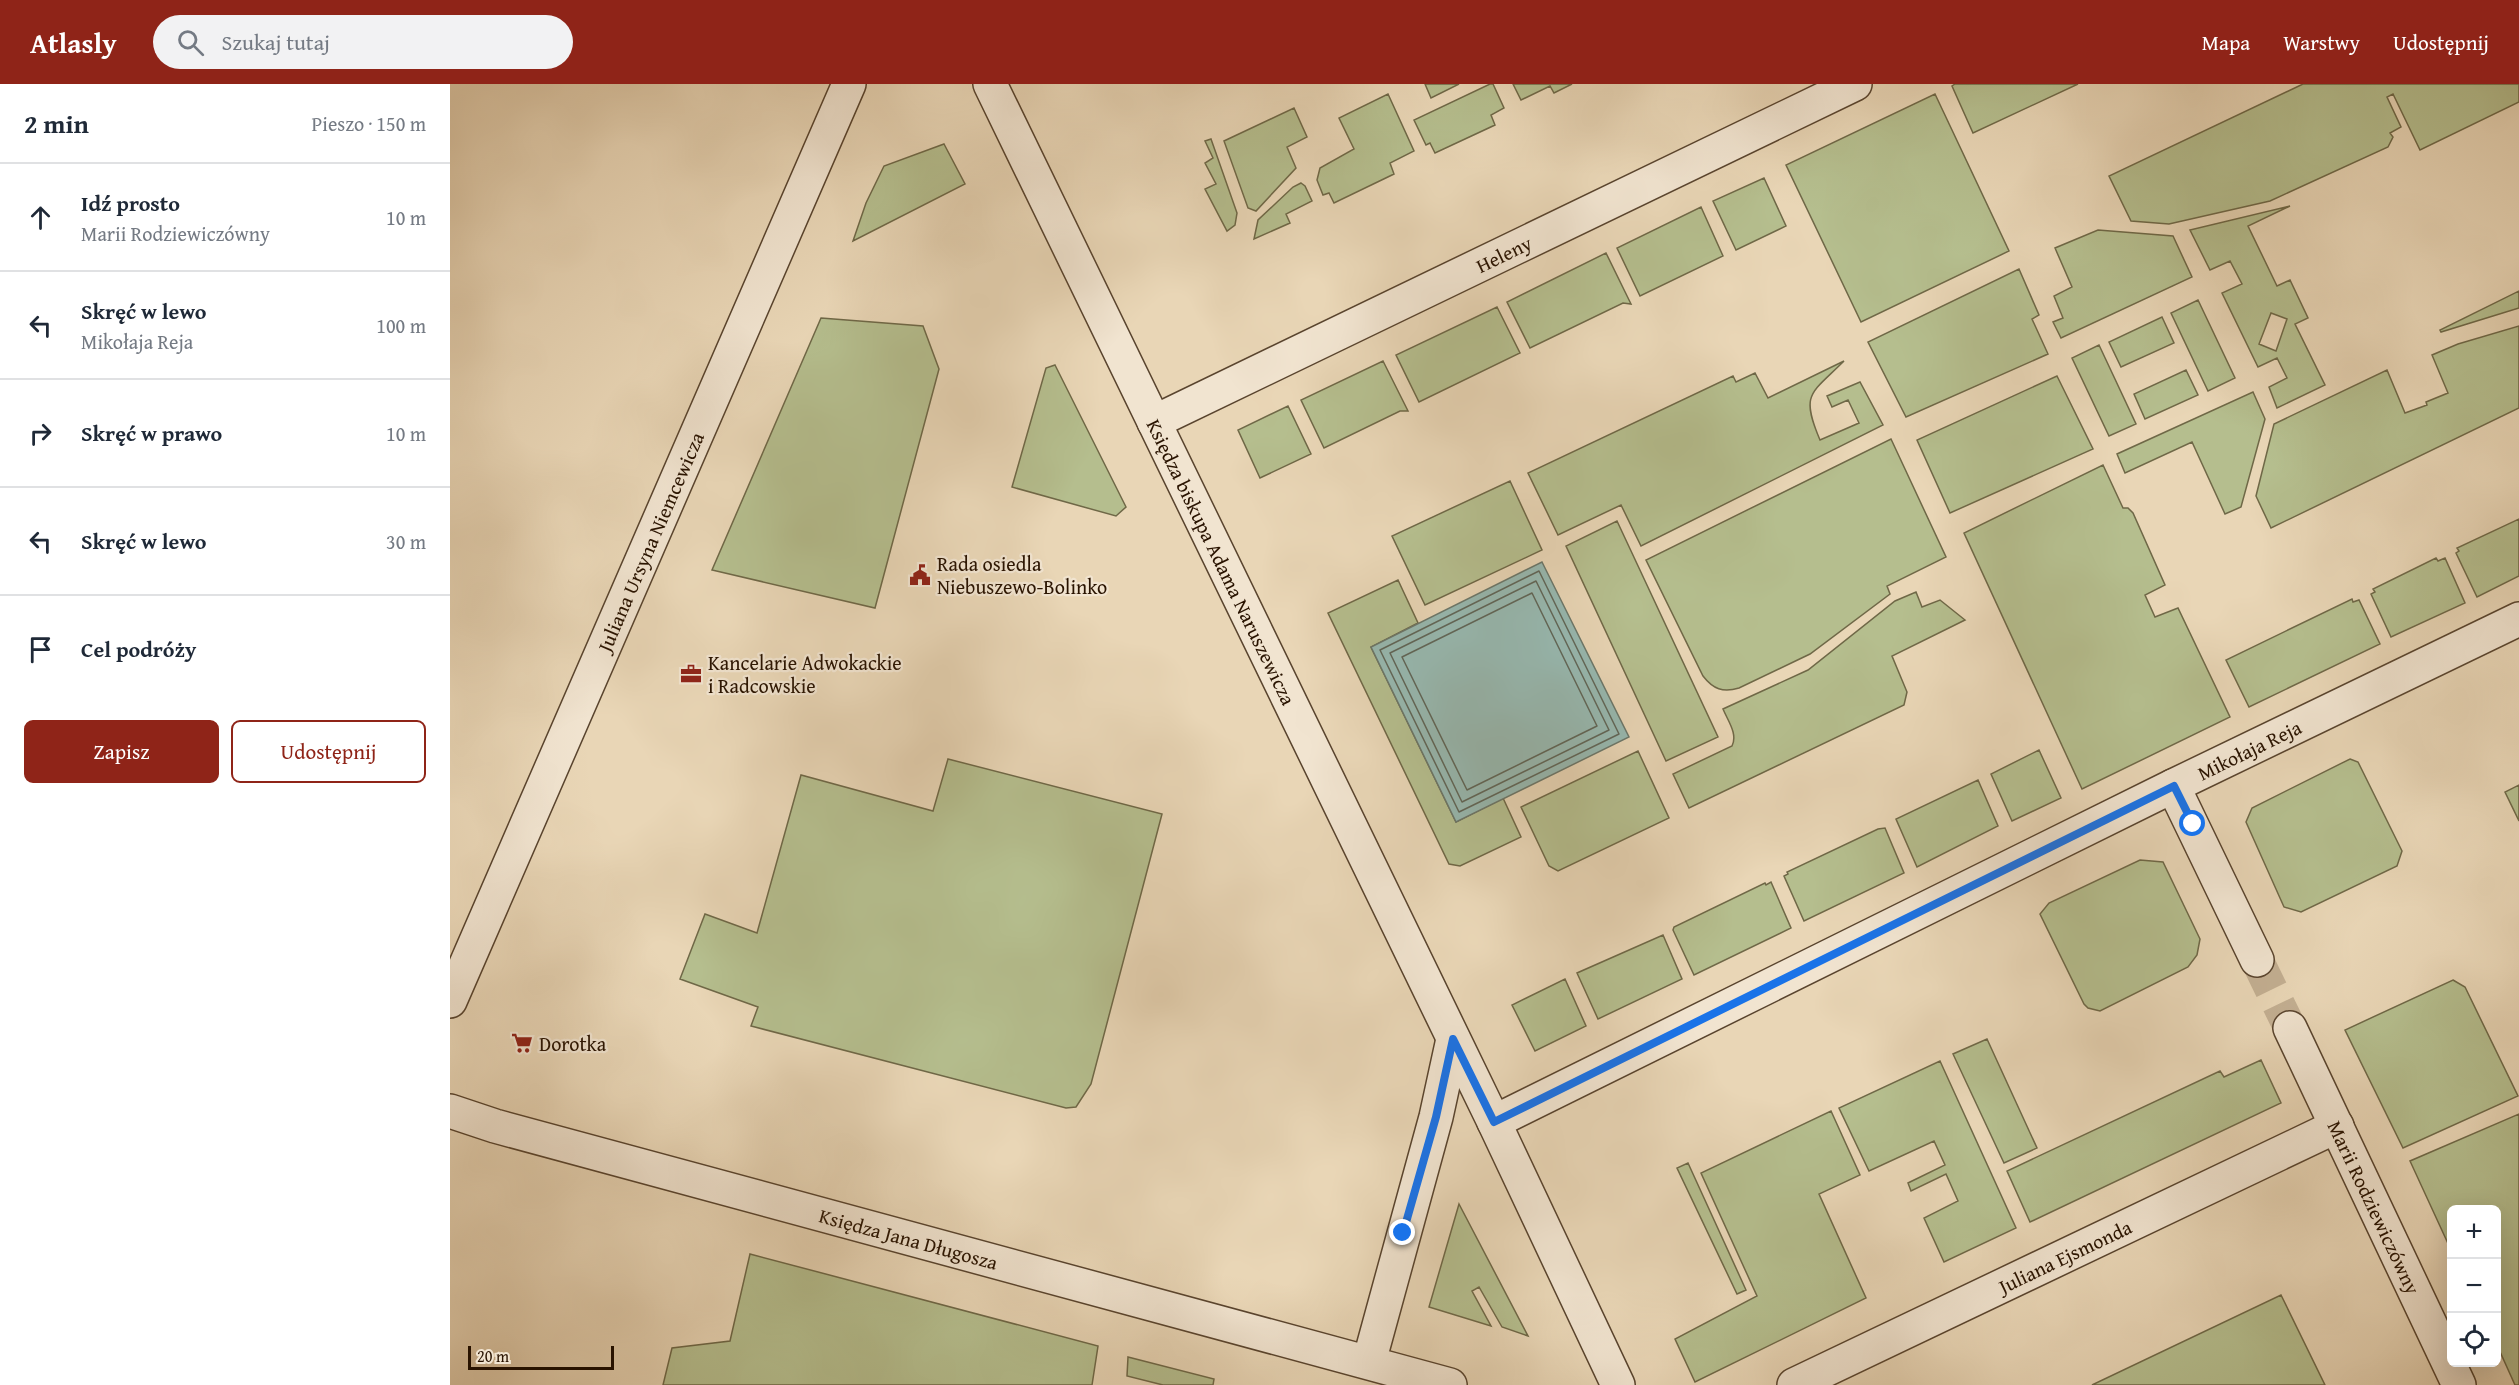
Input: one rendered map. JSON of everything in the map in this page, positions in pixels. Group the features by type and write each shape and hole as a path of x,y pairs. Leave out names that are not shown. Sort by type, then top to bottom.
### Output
{"street":[{"name":"Juliana Ursyna Niemcewicza","path":"450,1000 849,84"},
{"name":"Księdza biskupa Adama Naruszewicza","path":"990,84 1494,1122 1618,1385"},
{"name":"Heleny","path":"1154,422 1855,84"},
{"name":"Mikołaja Reja","path":"1494,1122 2174,786 2519,619"},
{"path":"2174,786 2257,960"},
{"name":"Marii Rodziewiczówny","path":"2290,1028 2459,1385"},
{"path":"1450,1385 1369,1362 1436,1117 1453,1039"},
{"name":"Księdza Jana Długosza","path":"450,1111 495,1126 1369,1362"},
{"name":"Juliana Ejsmonda","path":"1794,1385 2337,1126"}],"green space":[{"path":"1425,84 1459,84 1431,98"},
{"path":"1493,84 1504,108 1491,115 1495,125 1435,153 1430,143 1426,145 1414,120"},
{"path":"1513,84 1572,84 1554,93 1550,86 1521,100"},
{"path":"1955,84 2078,84 1973,133 1952,86"},
{"path":"2303,84 2519,84 2519,102 2420,150 2393,94 2387,97 2401,127 2390,133 2393,137 2388,147 2270,201 2169,224 2131,221 2109,176"},
{"path":"1388,94 1414,151 1390,163 1394,174 1334,203 1329,193 1323,195 1317,180 1320,168 1354,149 1339,118"},
{"path":"1935,94 2009,251 1861,322 1786,165"},
{"path":"1294,108 1307,137 1287,147 1296,168 1256,211 1248,208 1224,141"},
{"path":"1211,139 1237,213 1235,225 1227,231 1205,189 1216,184 1205,163 1213,158 1205,141"},
{"path":"944,144 965,184 853,241 866,203 884,166"},
{"path":"1764,178 1786,226 1736,250 1713,201"},
{"path":"1301,183 1305,186 1312,201 1286,214 1290,223 1254,239 1258,220 1293,187"},
{"path":"2290,206 2248,226 2277,286 2290,280 2308,318 2295,324 2325,385 2277,408 2269,387 2287,378 2277,358 2258,367 2222,293 2242,284 2230,261 2210,270 2190,230","holes":["2271,313 2287,319 2276,351 2259,344"]},
{"path":"1701,207 1723,256 1640,296 1617,248"},
{"path":"2098,230 2173,236 2192,277 2061,338 2053,322 2063,318 2054,296 2072,287 2055,248"},
{"path":"1606,253 1631,304 1623,303 1530,348 1507,302"},
{"path":"2019,269 2039,315 2032,319 2048,354 1906,417 1868,342"},
{"path":"2519,291 2519,308 2441,332 2440,330"},
{"path":"2198,300 2235,378 2208,391 2171,313"},
{"path":"1497,307 1520,353 1419,402 1396,355"},
{"path":"2162,317 2174,343 2121,367 2109,342"},
{"path":"821,318 923,326 939,369 875,608 712,570"},
{"path":"2519,326 2519,408 2271,528 2256,496 2274,424 2387,370 2405,413 2427,405 2426,402 2448,393 2432,355 2458,344"},
{"path":"2099,345 2136,424 2109,436 2072,358"},
{"path":"1383,361 1408,411 1400,411 1324,448 1301,400"},
{"path":"1844,361 1812,395 1811,412 1820,440 1859,423 1848,400 1832,407 1827,396 1860,382 1883,425 1641,546 1621,505 1558,535 1528,473 1733,376 1736,382 1755,373 1768,398"},
{"path":"1055,365 1126,507 1116,516 1012,487 1046,368"},
{"path":"2186,370 2198,395 2145,419 2134,394"},
{"path":"2057,376 2093,449 1950,513 1917,440"},
{"path":"2253,392 2265,419 2241,507 2225,514 2192,442 2125,473 2117,454"},
{"path":"1288,406 1311,454 1260,478 1238,430"},
{"path":"1891,439 1946,557 1887,586 1890,594 1810,654 1739,688 1723,690 1711,684 1703,676 1646,560"},
{"path":"2103,465 2123,508 2128,508 2133,513 2165,585 2145,595 2155,617 2178,608 2230,717 2082,789 1964,533"},
{"path":"1510,481 1542,550 1425,605 1392,536"},
{"path":"2519,519 2519,576 2477,597 2456,553 2459,551 2457,548"},
{"path":"1617,521 1718,737 1666,761 1566,546"},
{"path":"2436,558 2438,561 2445,558 2465,603 2391,637 2371,594 2375,592 2373,589"},
{"path":"1398,580 1418,623 1371,647 1456,822 1503,798 1521,837 1460,866 1449,864 1328,613"},
{"path":"1916,592 1922,607 1940,600 1965,620 1892,656 1907,692 1904,705 1689,808 1673,774 1732,746 1733,732 1723,709 1808,670 1895,601"},
{"path":"2352,599 2353,602 2359,600 2380,644 2249,707 2226,660"},
{"path":"2039,750 2061,798 2012,821 1991,774"},
{"path":"1638,751 1669,818 1558,871 1549,866 1521,807"},
{"path":"948,759 1162,814 1091,1084 1076,1107 1066,1108 751,1026 758,1007 680,979 705,914 757,933 801,775 933,811"},
{"path":"2350,759 2358,762 2402,851 2397,866 2301,912 2284,907 2246,822 2252,808"},
{"path":"1978,780 1998,826 1917,867 1896,819"},
{"path":"2519,785 2519,821 2505,792"},
{"path":"1885,828 1904,873 1804,921 1784,876 1788,874 1787,872 1878,829"},
{"path":"2140,860 2163,862 2200,939 2197,955 2188,967 2100,1011 2088,1008 2040,914 2049,903"},
{"path":"1771,882 1791,928 1694,975 1673,930 1674,927"},
{"path":"1663,935 1682,979 1598,1019 1577,973"},
{"path":"1565,979 1586,1026 1535,1051 1512,1005"},
{"path":"2453,980 2465,987 2518,1096 2403,1148 2345,1030"},
{"path":"1987,1039 2037,1148 2004,1163 1953,1054"},
{"path":"2261,1060 2281,1103 2030,1222 2007,1171 2220,1071 2224,1077"},
{"path":"1940,1061 2016,1228 1944,1262 1924,1218 1958,1201 1946,1174 1911,1191 1908,1183 1945,1165 1934,1141 1869,1171 1839,1108"},
{"path":"1831,1111 1860,1175 1819,1194 1866,1298 1695,1382 1675,1339 1757,1296 1701,1173"},
{"path":"2519,1114 2519,1385 2515,1385 2501,1354 2501,1205 2447,1205 2447,1241 2410,1161"},
{"path":"1688,1163 1746,1290 1737,1294 1677,1168"},
{"path":"1459,1204 1528,1336 1502,1327 1479,1287 1472,1291 1491,1326 1429,1307"},
{"path":"750,1254 1098,1346 1092,1385 663,1385 672,1348 730,1341"},
{"path":"2281,1295 2325,1385 2092,1385"},
{"path":"1128,1357 1214,1379 1213,1385 1163,1385 1127,1376"}],"water":[{"path":"1542,562 1629,737 1456,822 1371,647"}],"tunnel":[{"path":"2257,960 2290,1028"}],"place":[{"name":"Rada osiedla Niebuszewo-Bolinko","path":"920,575"},
{"name":"Kancelarie Adwokackie i Radcowskie","path":"691,674"},
{"name":"Dorotka","path":"522,1043"}],"route":[{"path":"1403,1233 1436,1117 1453,1039 1494,1122 2174,786 2193,824"}]}
